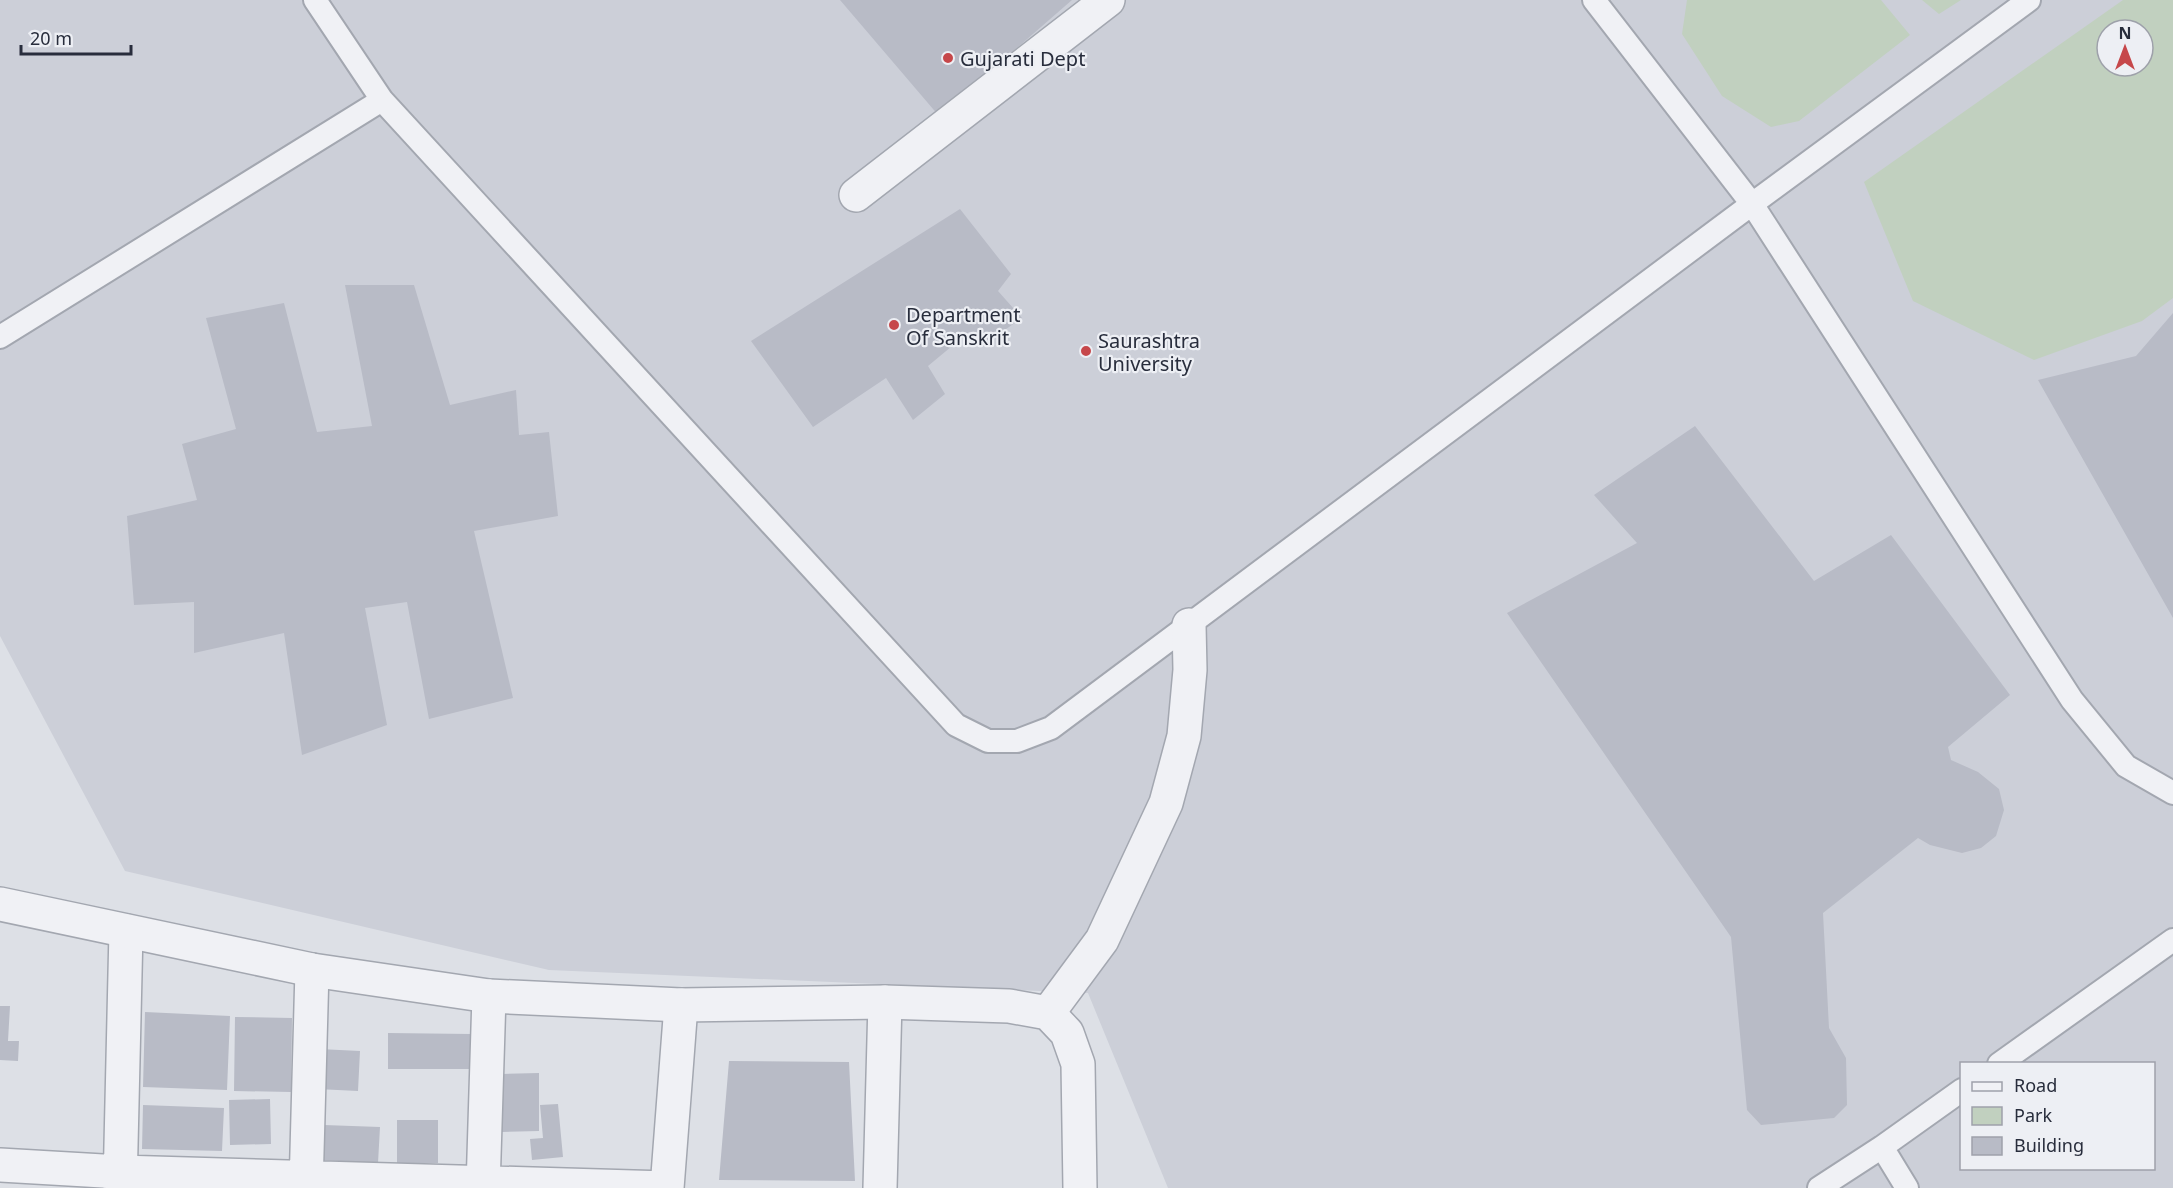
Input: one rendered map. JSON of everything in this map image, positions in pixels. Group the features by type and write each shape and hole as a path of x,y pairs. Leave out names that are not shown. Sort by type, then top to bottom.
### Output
{"street":[{"path":"856,195 1108,0"},
{"path":"1048,1013 1102,939 1166,803 1184,736 1190,670 1189,625"},
{"path":"0,904 312,970 489,996 681,1005 885,1002 1009,1006 1048,1013 1067,1033 1078,1064 1080,1188"},
{"path":"120,1180 126,931"},
{"path":"306,1183 312,970"},
{"path":"483,1186 489,996"},
{"path":"879,1188 885,1002"},
{"path":"0,1165 120,1180 667,1188 681,1005"}],"lane":[{"path":"315,0 382,100 956,725 988,741 1017,741 1051,728 2029,0"},
{"path":"1594,0 1752,204 2072,700 2126,766 2173,793"},
{"path":"0,337 382,100"},
{"path":"2002,1062 2173,939"},
{"path":"1819,1188 1960,1091"},
{"path":"1882,1147 1907,1188"}],"shaded area":[{"name":"Saurashtra University","path":"0,0 2173,0 2173,1188 1168,1188 1088,993 549,970 125,871 0,636"}],"green space":[{"path":"1687,0 1881,0 1910,35 1799,121 1771,127 1722,96 1682,34"},
{"path":"1922,0 1961,0 1939,14"},
{"path":"2123,0 2173,0 2173,298 2142,321 2034,360 1913,301 1864,182 2095,20 2095,78 2155,78 2155,18 2097,18"}],"building":[{"name":"Gujarati Dept","path":"840,0 1072,0 939,116"},
{"name":"Department Of Sanskrit","path":"960,209 1011,274 998,291 1022,318 983,345 969,332 928,366 945,394 913,420 886,378 813,427 751,341"},
{"path":"345,285 414,285 450,405 516,390 519,435 549,432 558,516 474,531 513,698 429,719 407,602 365,608 387,725 302,755 284,633 194,653 194,602 134,605 127,516 197,500 182,444 236,429 206,318 284,303 317,432 372,426"},
{"path":"2173,313 2173,618 2038,380 2136,356"},
{"path":"1695,426 1814,581 1891,535 2010,695 1948,747 1951,760 1978,772 1999,789 2004,810 1996,836 1981,848 1962,853 1930,845 1918,838 1823,913 1829,1028 1846,1058 1847,1105 1834,1118 1761,1125 1747,1110 1731,937 1507,613 1637,543 1594,495"},
{"path":"0,1006 10,1006 8,1041 19,1041 18,1061 0,1060"},
{"path":"145,1012 230,1016 227,1090 143,1087"},
{"path":"235,1017 292,1018 291,1092 234,1091"},
{"path":"388,1033 471,1034 471,1069 388,1069"},
{"path":"319,1049 360,1051 358,1091 317,1089"},
{"path":"729,1061 849,1062 855,1181 719,1180"},
{"path":"539,1073 539,1131 502,1132 501,1074"},
{"path":"270,1099 271,1144 230,1145 229,1100"},
{"path":"558,1104 563,1157 532,1160 530,1139 543,1138 540,1105"},
{"path":"143,1105 224,1108 222,1151 142,1149"},
{"path":"397,1120 438,1120 438,1163 397,1163"},
{"path":"324,1125 380,1127 378,1163 322,1160"}],"place":[{"name":"Gujarati Dept","path":"948,58"},
{"name":"Department Of Sanskrit","path":"894,325"},
{"name":"Saurashtra University","path":"1086,351"}]}
